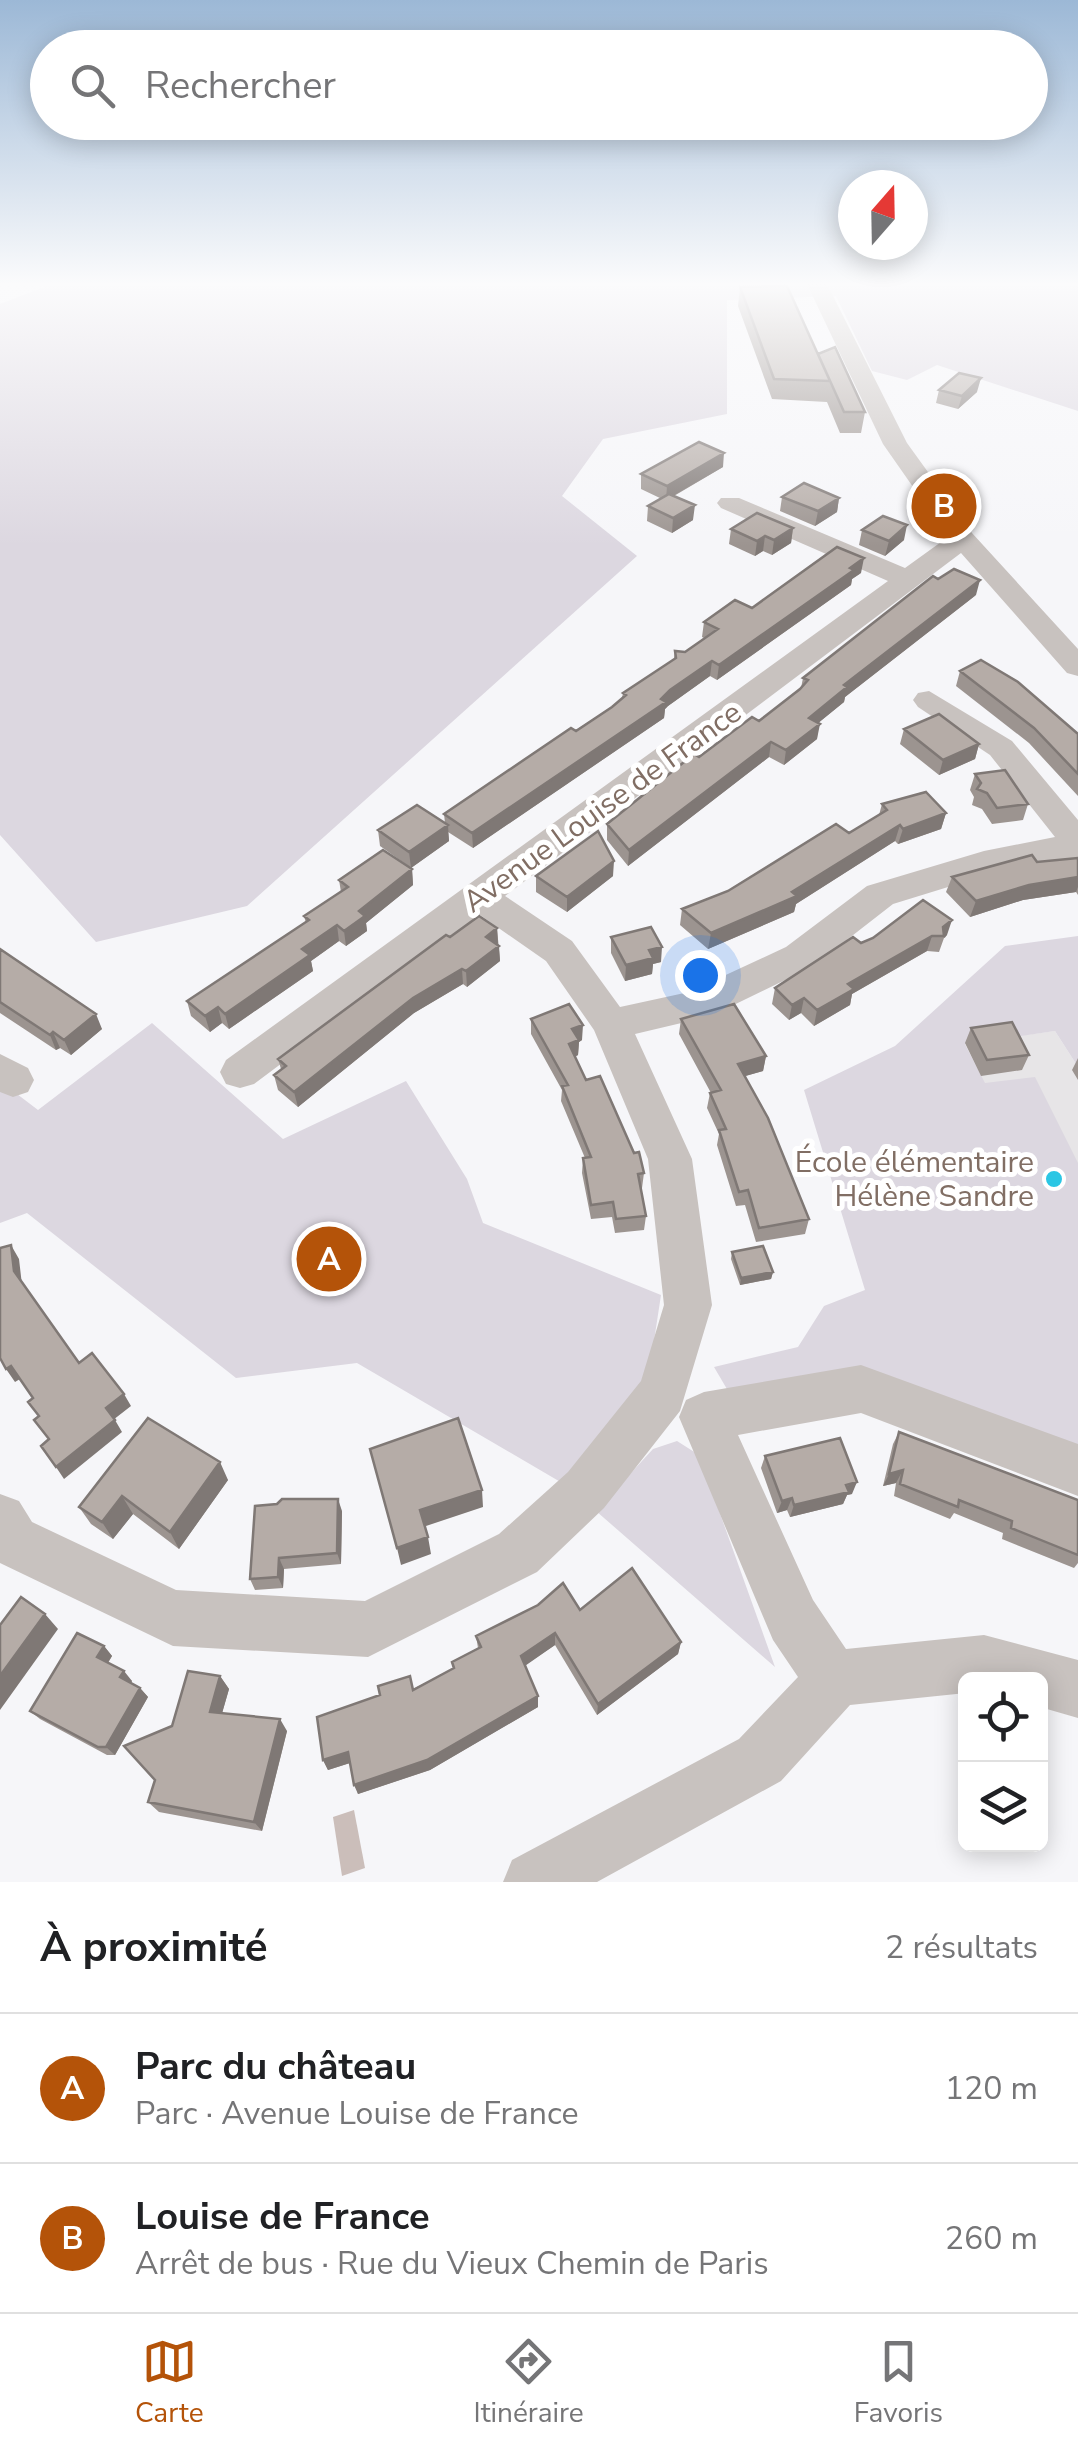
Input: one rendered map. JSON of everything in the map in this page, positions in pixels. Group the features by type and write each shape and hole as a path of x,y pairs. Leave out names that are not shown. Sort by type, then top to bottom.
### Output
{"street":[{"path":"859,370 895,444 963,539 1078,667"},
{"path":"730,503 909,580"},
{"name":"Avenue Louise de France","path":"240,1072 963,539"},
{"path":"611,1024 697,1005 799,957 880,895 984,863 1078,844 1001,748 929,700"},
{"path":"478,896 558,952 611,1024 670,1159 688,1305 683,1405 794,1620 834,1680"},
{"path":"0,1520 13,1541 173,1618 368,1628 518,1553 683,1405 861,1390 1078,1470"},
{"path":"534,1882 760,1760 834,1680 869,1672 984,1663 1078,1689"}],"shaded area":[{"path":"0,370 727,370 727,414 603,439 562,496 637,556 247,906 96,942 0,835"},
{"path":"871,370 927,370 907,380"},
{"path":"952,370 1078,370 1078,411"},
{"path":"1078,936 1078,1067 1055,1031 965,1044 985,1083 1035,1077 1078,1163 1078,1458 857,1378 734,1401 714,1367 798,1347 824,1306 865,1290 804,1090 895,1046 1005,946"},
{"path":"152,1023 283,1139 406,1081 467,1179 483,1223 661,1295 650,1367 621,1430 569,1487 357,1363 236,1378 27,1213 0,1223 0,1081 38,1110"},
{"name":"École élémentaire Hélène Sandre","path":"1055,1031 1078,1067 1078,1282 965,1043"},
{"path":"677,1441 699,1455 775,1667 596,1511 653,1449"},
{"path":"354,1810 365,1868 342,1876 333,1817"}],"building":[{"path":"771,370 825,370 830,381 774,379"},
{"path":"825,370 846,370 865,412 844,412"},
{"path":"959,373 981,378 962,396 939,390"},
{"path":"699,442 724,453 667,486 641,474"},
{"path":"804,483 839,498 818,511 782,497"},
{"path":"669,494 695,505 673,518 648,506"},
{"path":"757,513 793,528 774,540 765,536 757,541 731,529"},
{"path":"883,516 907,525 889,541 862,530"},
{"path":"837,547 864,558 850,568 854,570 719,665 712,661 670,690 661,699 666,702 472,833 444,814 571,728 576,731 612,707 626,695 623,693 676,658 675,651 685,652 718,629 704,622 735,600 752,608"},
{"path":"954,569 980,580 844,685 847,687 809,718 820,724 786,750 771,742 629,850 607,824 694,754 699,757 752,717 759,721 800,689 808,680 803,678 933,576 938,579"},
{"path":"981,660 1018,682 1078,734 1078,774 1034,728 960,671"},
{"path":"939,714 979,744 943,760 904,729"},
{"path":"1005,770 1028,804 997,808 987,793 977,789 981,783 975,774"},
{"path":"926,792 946,813 903,829 900,825 792,892 797,896 711,933 682,909 728,891 836,824 849,833 887,810 882,804"},
{"path":"417,805 448,825 409,852 378,830"},
{"path":"598,831 614,861 567,897 536,876"},
{"path":"383,850 412,869 359,911 365,916 344,931 337,925 302,949 310,955 225,1014 218,1007 205,1016 187,1001 309,920 304,916 348,887 339,880"},
{"path":"1032,855 1037,862 1078,858 1078,877 1029,885 976,901 952,877"},
{"path":"923,900 952,920 943,927 944,936 932,936 848,984 854,989 817,1010 804,998 792,1005 775,988 853,937 861,943 873,938"},
{"path":"479,916 497,928 486,937 499,946 466,971 462,969 413,998 294,1092 274,1075 286,1066 278,1059 446,935 450,937"},
{"path":"651,927 662,947 649,950 653,958 626,965 611,937"},
{"path":"0,949 96,1014 64,1040 0,1002"},
{"path":"569,1004 583,1025 572,1029 579,1040 569,1044 586,1080 600,1076 634,1153 639,1152 644,1173 638,1174 646,1216 616,1219 613,1202 591,1205 583,1158 591,1157 562,1086 568,1085 531,1019"},
{"path":"734,1004 766,1056 738,1064 768,1118 809,1219 759,1228 748,1190 739,1192 719,1130 726,1129 710,1093 721,1090 681,1019"},
{"path":"1012,1022 1029,1055 987,1060 971,1028"},
{"path":"11,1245 14,1271 79,1363 92,1353 124,1394 106,1408 115,1420 56,1467 41,1446 49,1439 34,1420 39,1416 28,1402 33,1398 11,1366 6,1369 0,1358 0,1248"},
{"path":"763,1246 773,1272 741,1278 732,1252"},
{"path":"148,1418 220,1462 170,1532 122,1496 102,1522 79,1507"},
{"path":"458,1418 482,1490 420,1510 428,1537 397,1548 370,1449"},
{"path":"899,1432 1078,1500 1078,1555 1011,1528 1012,1521 959,1500 958,1507 900,1484 903,1470 889,1474"},
{"path":"840,1438 857,1482 846,1485 849,1492 794,1505 792,1498 782,1501 765,1456"},
{"path":"282,1499 338,1499 337,1553 279,1558 278,1577 250,1579 255,1506 277,1504"},
{"path":"632,1568 681,1642 598,1704 555,1633 521,1656 538,1696 427,1760 354,1785 348,1752 323,1760 317,1717 380,1695 378,1686 410,1676 413,1690 454,1668 452,1662 481,1647 476,1636 538,1605 563,1583 580,1610"},
{"path":"21,1597 45,1614 0,1676 0,1625"},
{"path":"77,1633 104,1646 97,1657 124,1671 120,1677 140,1688 106,1747 98,1747 30,1711"},
{"path":"188,1671 220,1676 210,1712 280,1719 254,1822 148,1802 155,1780 124,1746 172,1726"}],"place":[{"name":"Louise de France","path":"944,506"},
{"name":"École élémentaire Hélène Sandre","path":"1054,1179"},
{"name":"Parc du château","path":"329,1259"}]}
